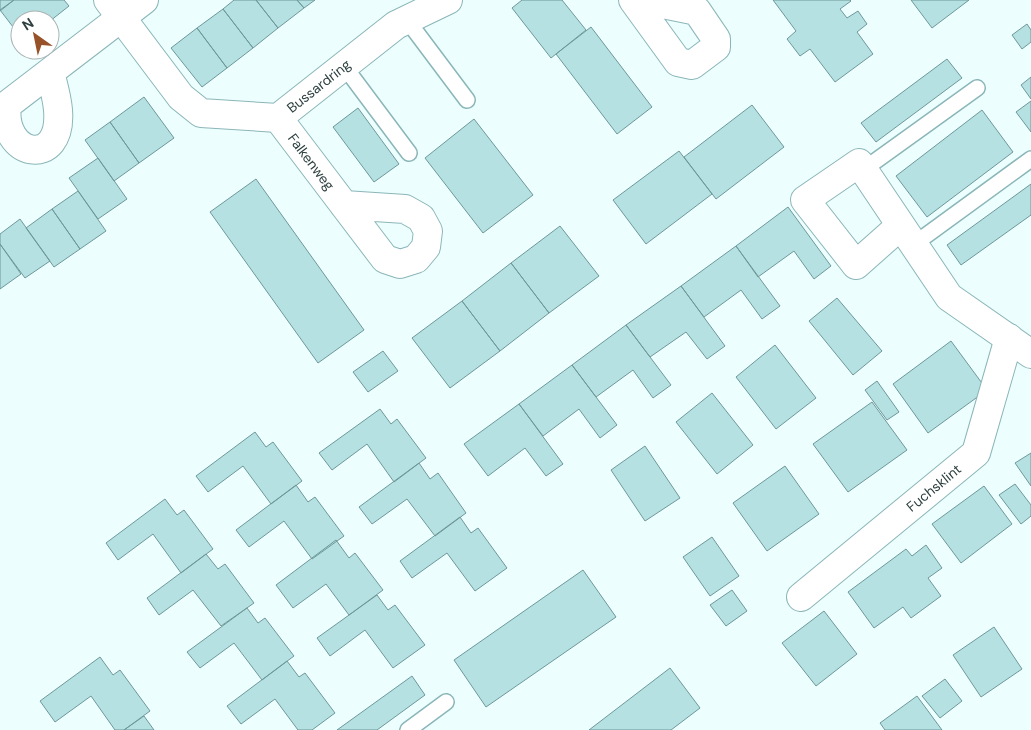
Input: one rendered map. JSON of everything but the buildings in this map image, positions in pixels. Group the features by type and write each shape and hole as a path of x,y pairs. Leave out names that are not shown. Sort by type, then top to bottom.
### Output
{"street":[{"path":"50,72 58,111 55,130 49,142 36,150 23,150 9,144 3,136 0,127 4,102 50,72 115,8 144,0"},
{"name":"Bussardring","path":"115,8 181,97 201,113 278,118 396,25 448,0"},
{"path":"633,0 678,62 692,65 716,48 716,39 697,12 643,0"},
{"name":"Falkenweg","path":"278,118 344,205"},
{"path":"907,236 856,264 805,200 859,163 949,298 1031,354"},
{"name":"Fuchsklint","path":"801,597 976,453 1008,338"}],"lane":[{"path":"407,20 467,100"},
{"path":"344,66 409,153"},
{"path":"864,170 977,88"},
{"path":"907,236 1031,160"},
{"path":"408,730 446,702"}]}
